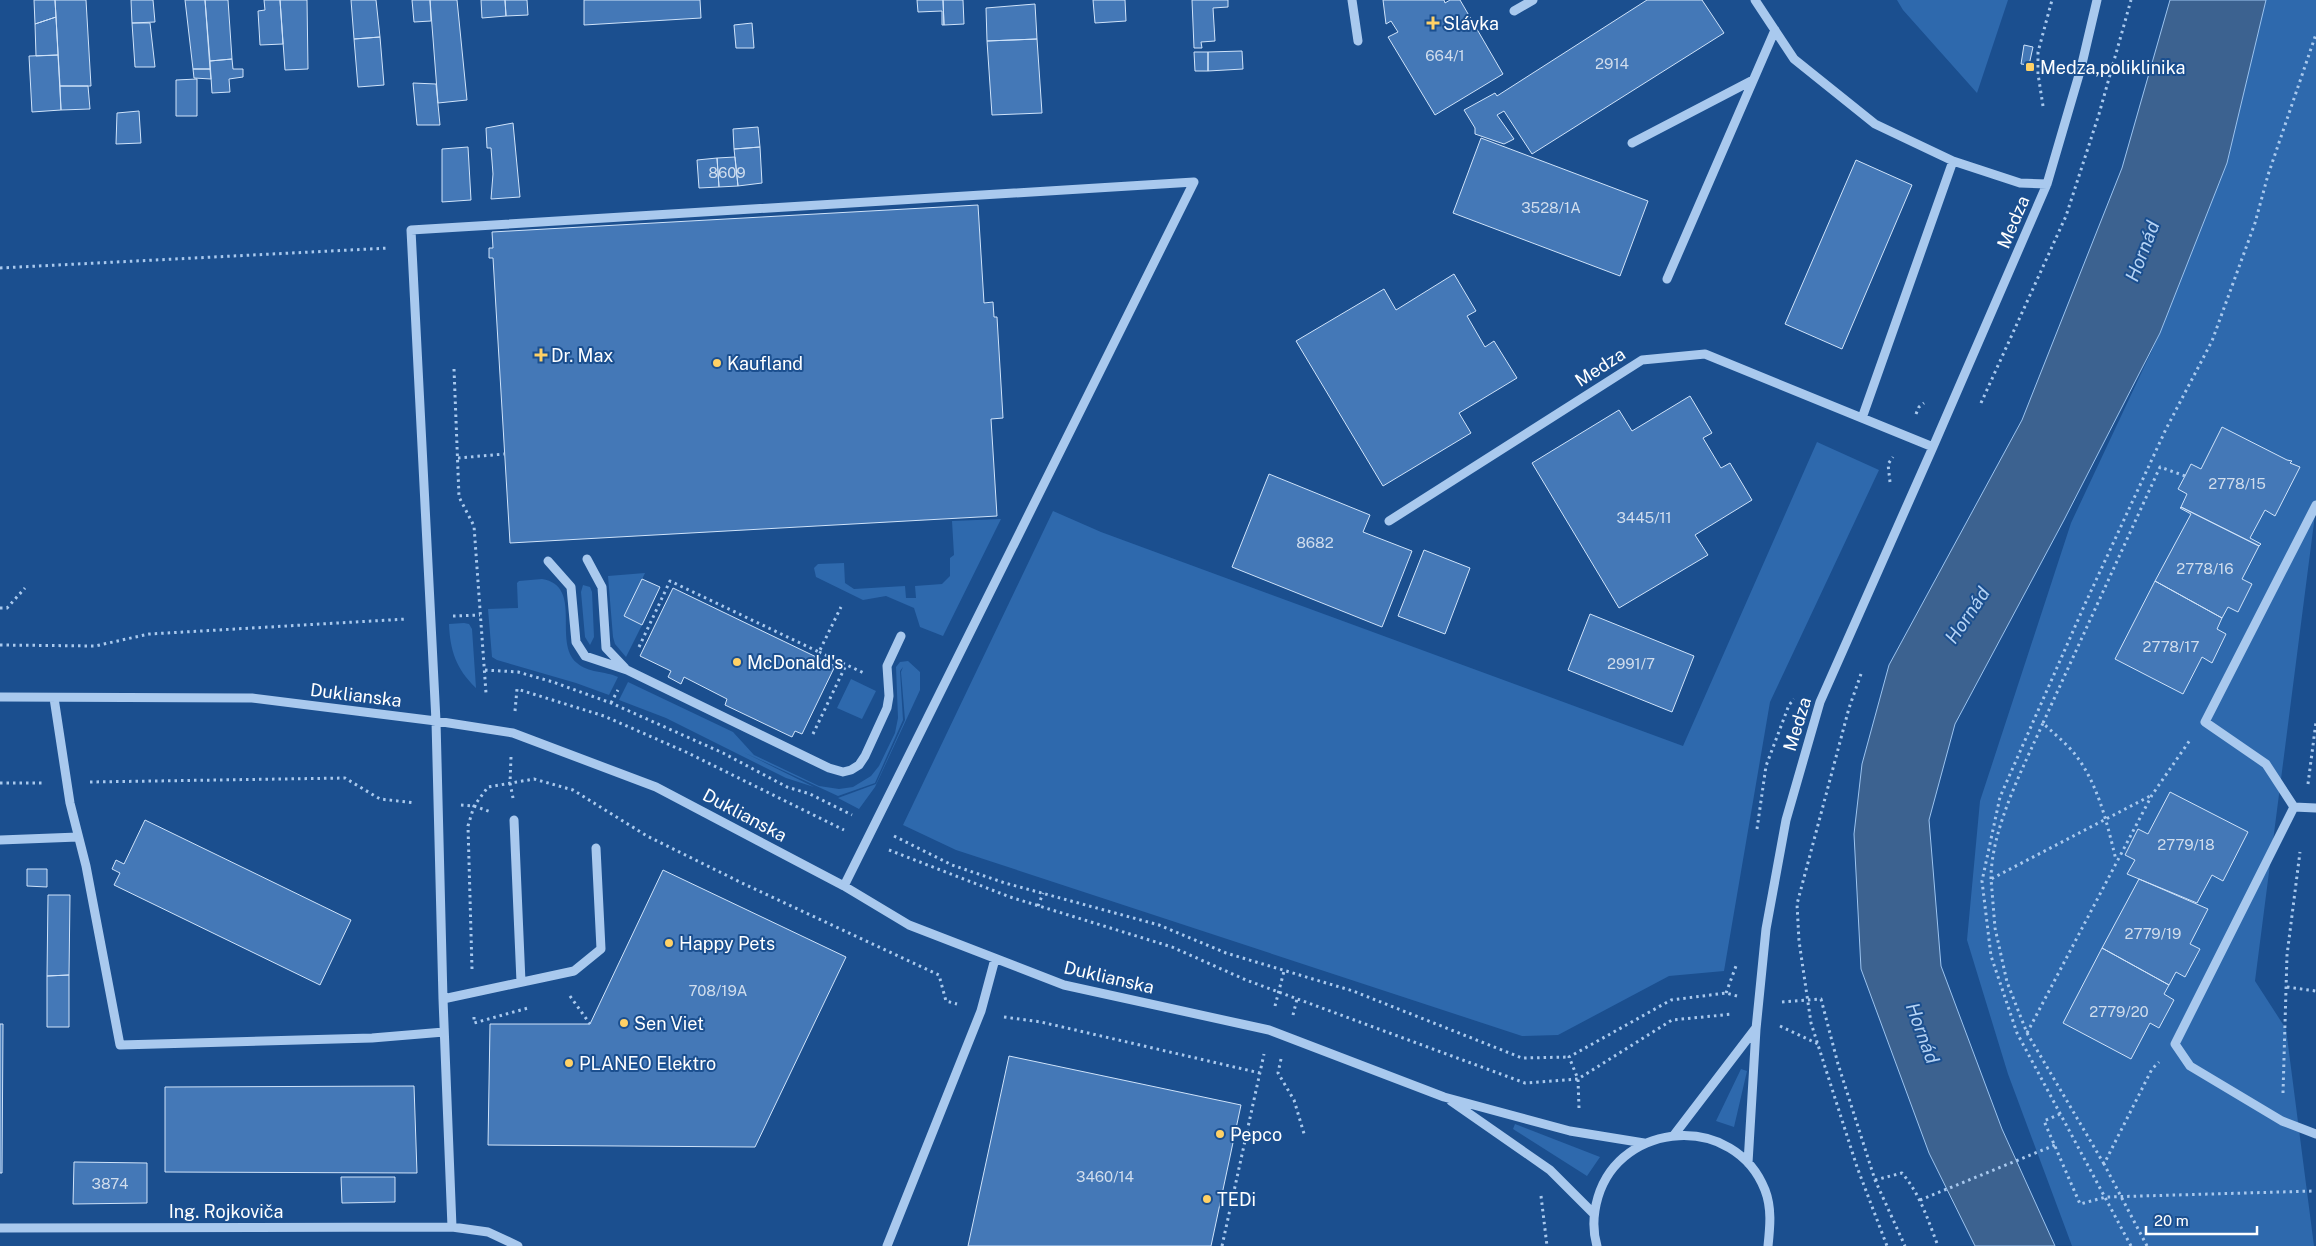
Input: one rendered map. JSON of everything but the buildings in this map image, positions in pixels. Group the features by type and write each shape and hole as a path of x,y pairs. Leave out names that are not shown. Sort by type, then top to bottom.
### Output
{"street":[{"path":"1352,0 1358,40"},
{"path":"1514,12 1533,0"},
{"path":"1755,0 1794,59 1875,124 1953,161 2020,183 2047,184"},
{"name":"Medza","path":"1748,1163 1756,1024 1766,929 1786,820 1820,702 2047,184 2081,68 2097,0"},
{"path":"1667,279 1774,30"},
{"path":"1632,144 1753,80"},
{"path":"1862,418 1953,161"},
{"path":"452,1227 444,1032 436,721 411,230 1194,182 844,886"},
{"name":"Medza","path":"1389,521 1642,360 1705,354 1933,447"},
{"path":"2294,807 2266,764 2205,722 2316,505"},
{"path":"587,559 602,587 606,648 627,670"},
{"path":"548,561 571,587 576,642 579,650 585,656 627,670 829,768 843,772 859,765 887,708 887,666 901,636"},
{"name":"Duklianska","path":"0,698 252,698 436,721 513,733 656,786 844,886 909,924 995,959 1064,985 1269,1030 1444,1097"},
{"path":"54,698 70,803 86,866 120,1045 372,1038 444,1032"},
{"path":"2294,807 2316,808"},
{"path":"2294,807 2175,1044 2190,1066 2282,1121 2316,1134"},
{"path":"514,820 521,982"},
{"path":"0,840 78,836"},
{"path":"443,999 574,971 601,949 596,848"},
{"path":"887,1246 981,1011 995,959"},
{"path":"1674,1135 1756,1024"},
{"path":"1444,1097 1570,1131 1644,1143"},
{"path":"1444,1097 1550,1170 1593,1213"},
{"path":"1597,1246 1594,1236 1593,1213 1602,1184 1620,1160 1644,1143 1674,1135 1701,1136 1726,1147 1748,1163 1764,1189 1771,1219 1768,1246"},
{"name":"Ing. Rojkoviča","path":"0,1228 452,1227 488,1232 518,1246"}],"path":[{"path":"1980,406 2066,216 2099,114 2131,0"},
{"path":"2131,1246 2017,1033 1991,956 1982,881 2000,797 2085,604 2162,437 2212,341 2255,223 2268,175 2316,34"},
{"path":"0,268 411,247"},
{"path":"454,369 459,497 474,526 486,693"},
{"path":"458,458 504,454"},
{"path":"2147,1246 2104,1164 2027,1033 2007,982 1995,928 1991,867 2006,805 2160,467 2184,476"},
{"path":"612,704 670,581 888,685"},
{"path":"0,608 7,608 25,588"},
{"path":"819,652 841,607"},
{"path":"0,645 95,646 149,634 480,615"},
{"path":"802,755 846,665"},
{"path":"1864,666 1849,708 1797,904 1799,941 1811,1023 1857,1168 1887,1246"},
{"path":"485,670 518,672 553,682 612,704 722,753 787,787 810,794 952,865 1159,926 1226,953 1353,991 1522,1058 1568,1057 1671,1000 1726,993 1772,1003 1821,999 1838,1064 1875,1180 1905,1246"},
{"path":"2027,1033 2152,795 2205,722"},
{"path":"2282,1121 2287,955 2316,722"},
{"path":"2043,723 2074,752 2090,778 2106,818 2116,861"},
{"path":"488,787 534,779 573,790 648,836 742,884 939,975 946,1001 1011,1019 1041,1022 1260,1073"},
{"path":"1991,879 2152,795"},
{"path":"901,855 1010,898 1172,947 1246,980 1525,1083 1578,1079 1672,1020 1729,1013 1756,1024 1780,1026 1818,1044"},
{"path":"1038,906 1043,893"},
{"path":"1222,1246 1269,1030 1284,971"},
{"path":"2287,987 2316,991"},
{"path":"1297,999 1278,1073 1294,1100 1305,1137"},
{"path":"2104,1164 2152,1070 2175,1044"},
{"path":"1568,1057 1578,1079 1579,1113"},
{"path":"2060,1114 2044,1121 2080,1204 2106,1197 2122,1196 2314,1191"},
{"path":"1920,1200 2055,1145"},
{"path":"1875,1180 1902,1173 1910,1182 1920,1200 1938,1246"},
{"path":"1540,1188 1546,1246"}],"shaded area":[{"path":"1897,0 2008,0 1977,93 1903,10"},
{"path":"2266,0 2316,0 2316,507 2255,981 2286,1029 2314,1246 2072,1246 2008,1074 1967,940 1980,801 2071,523 2160,333 2227,163"},
{"path":"1817,442 1879,470 1770,702 1724,971 1669,976 1558,1035 1522,1036 956,850 903,825 1053,511 1101,532 1683,746"},
{"path":"1001,519 943,636 920,627 914,608 886,596 863,600 816,577 814,568 818,564 844,563 845,583 854,589 905,586 906,598 916,598 915,586 942,584 950,576 950,558 954,555 952,521"},
{"path":"645,573 624,616 642,625 626,657 615,644 613,637 608,576"},
{"path":"542,579 555,584 562,592 565,603 567,642 570,654 577,663 586,669 618,677 609,695 492,657 488,609 518,608 517,583 519,581"},
{"path":"583,585 590,587 592,592 594,637 590,645 585,637 581,592"},
{"path":"449,624 469,624 472,629 476,688 463,674 455,659 451,642"},
{"path":"908,661 920,672 920,690 875,787 859,809 838,798 876,784 905,720 901,672 903,667 900,671 903,720 875,783 838,796 743,752 814,787 786,778 666,718 619,700 628,682 733,732 754,755 819,786 839,789 853,787 871,776 879,766 895,733 898,718 896,667 900,662"},
{"path":"851,679 876,691 862,719 837,708"},
{"path":"1741,1069 1747,1071 1734,1127 1716,1121"},
{"path":"1515,1124 1600,1157 1587,1176 1513,1129"}],"water":[{"name":"Hornád","path":"2170,0 2266,0 2227,163 2160,333 2064,520 1955,724 1929,820 1941,966 2002,1129 2055,1246 1975,1246 1929,1153 1861,969 1854,834 1862,764 1889,665 2022,420 2122,168"}],"place":[{"name":"Slávka","path":"1433,23"},
{"name":"Medza,poliklinika","path":"2030,67"},
{"name":"Dr. Max","path":"541,355"},
{"name":"Kaufland","path":"717,363"},
{"name":"McDonald's","path":"737,662"},
{"name":"Happy Pets","path":"669,943"},
{"name":"Sen Viet","path":"624,1023"},
{"name":"PLANEO Elektro","path":"569,1063"},
{"name":"Pepco","path":"1220,1134"},
{"name":"TEDi","path":"1207,1199"}]}
